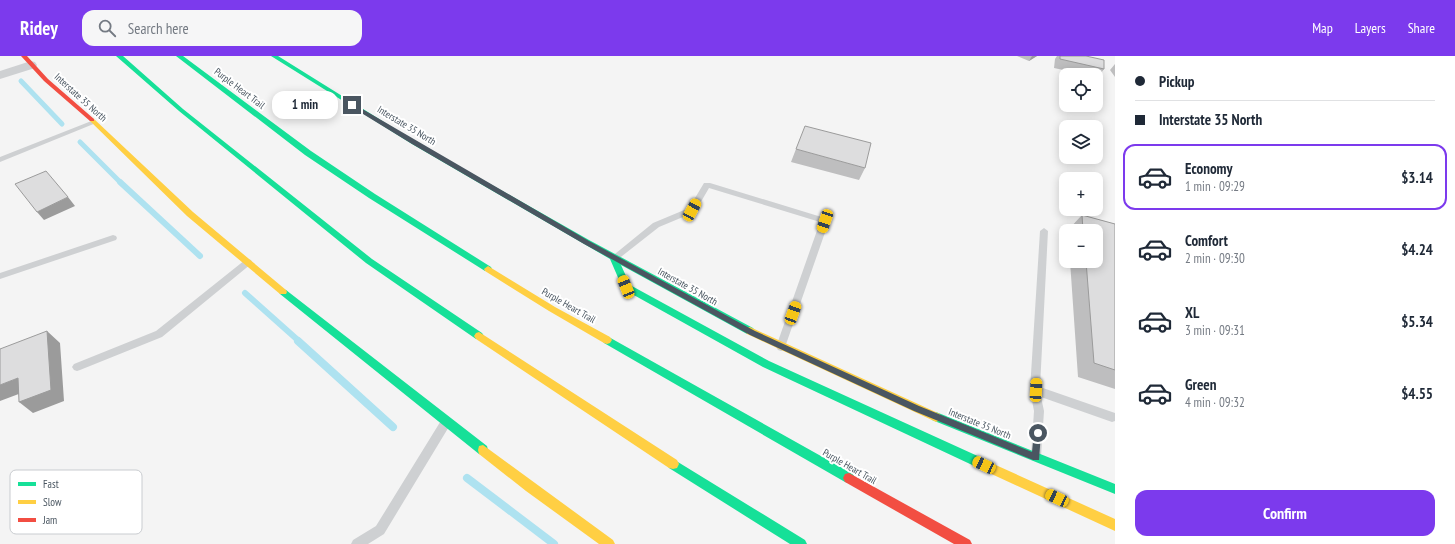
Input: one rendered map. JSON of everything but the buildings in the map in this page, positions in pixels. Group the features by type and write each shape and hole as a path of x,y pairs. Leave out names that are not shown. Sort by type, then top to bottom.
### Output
{"main road":[{"path":"119,56 181,110 369,261 571,398 801,544"},
{"name":"Purple Heart Trail","path":"179,56 308,153 464,255 552,309 966,544"},
{"name":"Interstate 35 North","path":"274,56 414,143 614,258 753,333 916,409 1115,489"},
{"name":"Interstate 35 North","path":"28,60 190,214 323,325 530,487 609,544"},
{"path":"614,258 626,287 766,364 1115,525"}],"street":[{"path":"0,76 28,60"}],"lane":[{"path":"0,160 94,122"},
{"path":"614,258 656,225 692,210 706,185 825,221 782,347"},
{"path":"1036,457 1039,410 1036,390 1044,231"},
{"path":"0,276 113,238"},
{"path":"77,367 159,334 248,262"},
{"path":"1036,390 1112,417"},
{"path":"357,544 380,530 446,422"}],"waterway":[{"path":"21,81 62,124"},
{"path":"80,142 120,182"},
{"path":"120,182 200,256"},
{"path":"245,293 300,342"},
{"path":"298,341 393,427"},
{"path":"467,478 554,544"}],"traffic: fast":[{"path":"119,56 181,110 369,261 479,336"},
{"path":"179,56 308,153 372,196 488,269"},
{"path":"274,56 414,143 586,242 750,331"},
{"path":"614,258 626,287 766,364 989,467"},
{"path":"283,292 483,450"},
{"path":"607,340 849,478"},
{"path":"936,417 1115,489"},
{"path":"673,464 801,544"}],"traffic: slow":[{"path":"92,120 190,214 283,292"},
{"path":"488,269 552,309 607,340"},
{"path":"750,331 936,417"},
{"path":"479,336 673,464"},
{"path":"483,450 530,487 609,544"},
{"path":"989,467 1115,525"}],"traffic: jam":[{"path":"24,56 46,80 92,120"},
{"path":"849,478 966,544"}],"route":[{"path":"352,105 414,143 586,242 753,333 916,409 1036,457 1038,433"}]}
